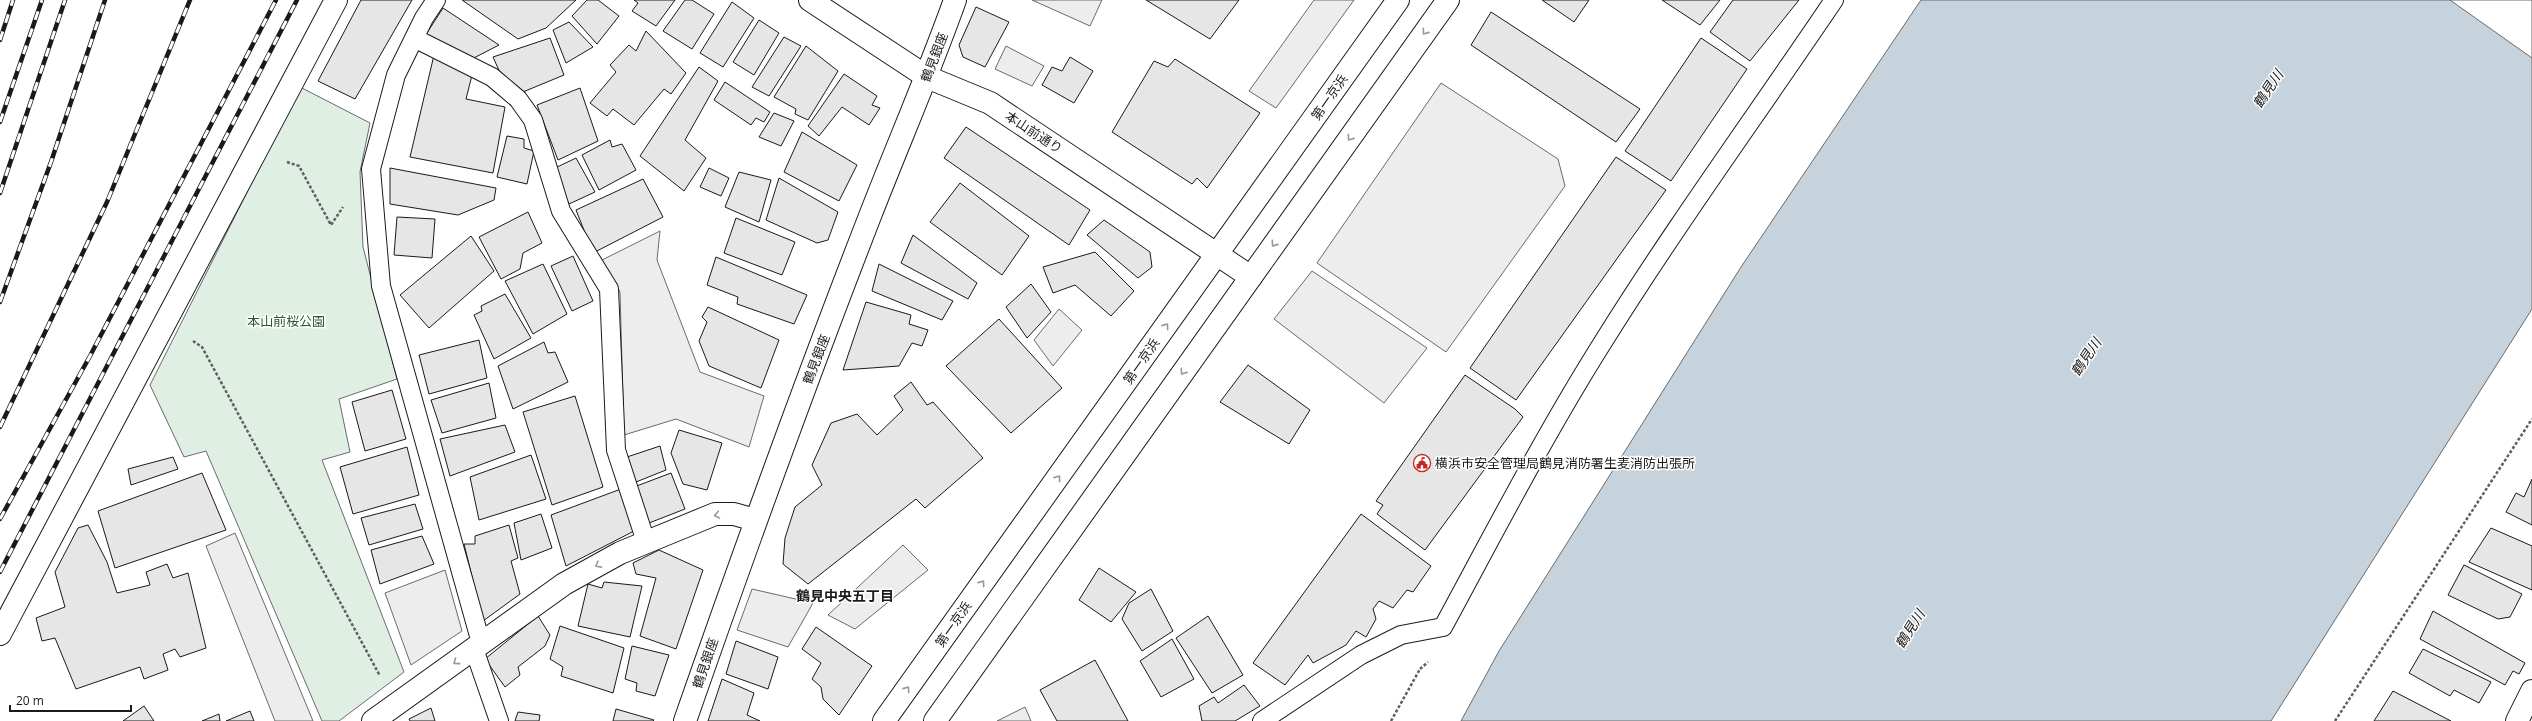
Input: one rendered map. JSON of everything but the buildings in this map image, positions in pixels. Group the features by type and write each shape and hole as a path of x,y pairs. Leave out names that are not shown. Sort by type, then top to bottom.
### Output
{"main road":[{"path":"0,634 336,0"},
{"name":"本山前通り","path":"810,0 927,77 990,103 1218,253 1251,277"},
{"name":"鶴見銀座","path":"685,721 755,520 870,215 927,77 955,0"},
{"name":"第一京浜","path":"884,721 1398,0"},
{"path":"934,721 1448,0"},
{"path":"373,721 564,584 620,553 715,514 734,514 755,520"},
{"path":"2516,721 2532,691"}],"lane":[{"path":"436,0 414,38 394,82 371,169 381,286 499,721"},
{"path":"1262,721 1368,651 1401,635 1443,627 1513,498 1603,342 1762,102 1834,0"},
{"path":"414,38 492,77 518,99 533,120 549,180 561,211 609,289 616,450 646,542"}],"path":[{"path":"256,151 299,166 331,224 352,194 373,189"},
{"path":"166,320 202,347 395,706"},
{"path":"2335,721 2532,419"},
{"path":"1391,721 1443,627"}],"green space":[{"name":"本山前桜公園","path":"300,87 370,123 360,172 363,247 397,379 339,399 350,452 322,460 404,672 339,721 322,721 206,451 184,457 150,385"}],"shaded area":[{"path":"1032,0 1102,0 1090,26"},
{"path":"1314,0 1354,0 1276,108 1249,91"},
{"path":"1006,46 1044,66 1032,86 995,69"},
{"path":"1441,83 1558,159 1565,186 1446,352 1317,263"},
{"path":"660,231 657,260 700,372 764,396 749,447 676,419 624,435 620,292 602,260"},
{"path":"1312,271 1427,348 1384,403 1274,319"},
{"path":"1059,309 1082,330 1053,366 1034,340"},
{"path":"235,533 313,721 275,721 206,546"},
{"path":"903,545 928,570 855,629 828,615"},
{"path":"445,570 462,631 411,665 385,593"},
{"path":"752,589 813,603 788,647 737,630"},
{"path":"1025,707 1031,721 997,721"}],"water":[{"name":"鶴見川","path":"1921,0 2532,0 2532,309 2271,721 1461,721 1499,651 1741,267"}],"pier":[{"path":"2450,0 2532,0 2532,58"}],"railway":[{"path":"0,40 13,0"},
{"path":"0,122 42,0"},
{"path":"0,193 65,0"},
{"path":"0,302 51,162 105,0"},
{"path":"0,427 107,202 190,0"},
{"path":"0,519 90,356 276,0"},
{"path":"0,572 297,0"}],"place":[{"name":"横浜市安全管理局鶴見消防署生麦消防出張所","path":"1422,463"}],"district":[{"name":"鶴見中央五丁目","path":"845,596"}]}
